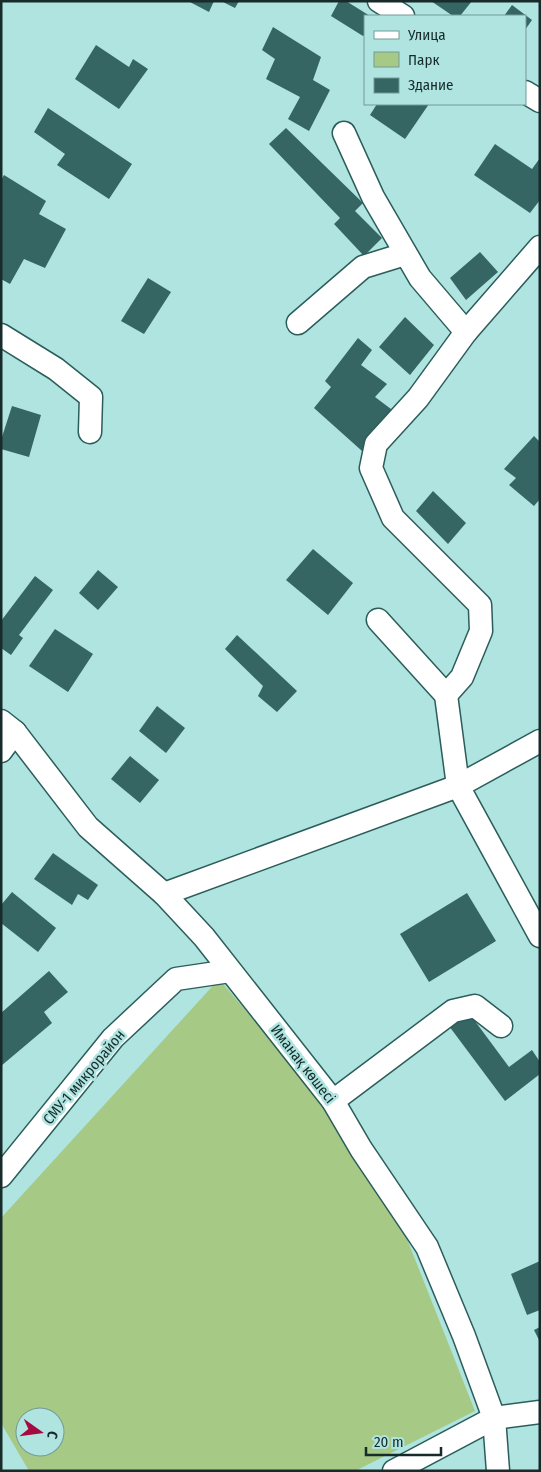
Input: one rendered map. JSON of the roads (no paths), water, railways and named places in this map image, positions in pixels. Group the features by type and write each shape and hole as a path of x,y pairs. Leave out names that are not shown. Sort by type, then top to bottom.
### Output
{"street":[{"path":"379,1 401,15"},
{"path":"526,93 540,102"},
{"path":"344,133 373,197 420,278 466,332"},
{"path":"446,695 462,677 481,631 480,605 393,518 371,468 376,444 418,398 466,332 540,248"},
{"path":"298,323 363,267 406,254"},
{"path":"1,335 56,369 91,397 90,432"},
{"path":"378,620 446,695 458,786 540,936"},
{"path":"1,751 8,727"},
{"name":"Иманақ көшесі","path":"8,727 88,827 164,894 204,937 333,1101 361,1149 427,1247 464,1336 494,1418 498,1471"},
{"path":"164,894 458,786 540,741"},
{"name":"СМУ-1 микрорайон","path":"1,1176 114,1038 176,979 230,971"},
{"path":"333,1101 453,1011 475,1006 501,1026"},
{"path":"394,1471 494,1418 540,1412"}]}
